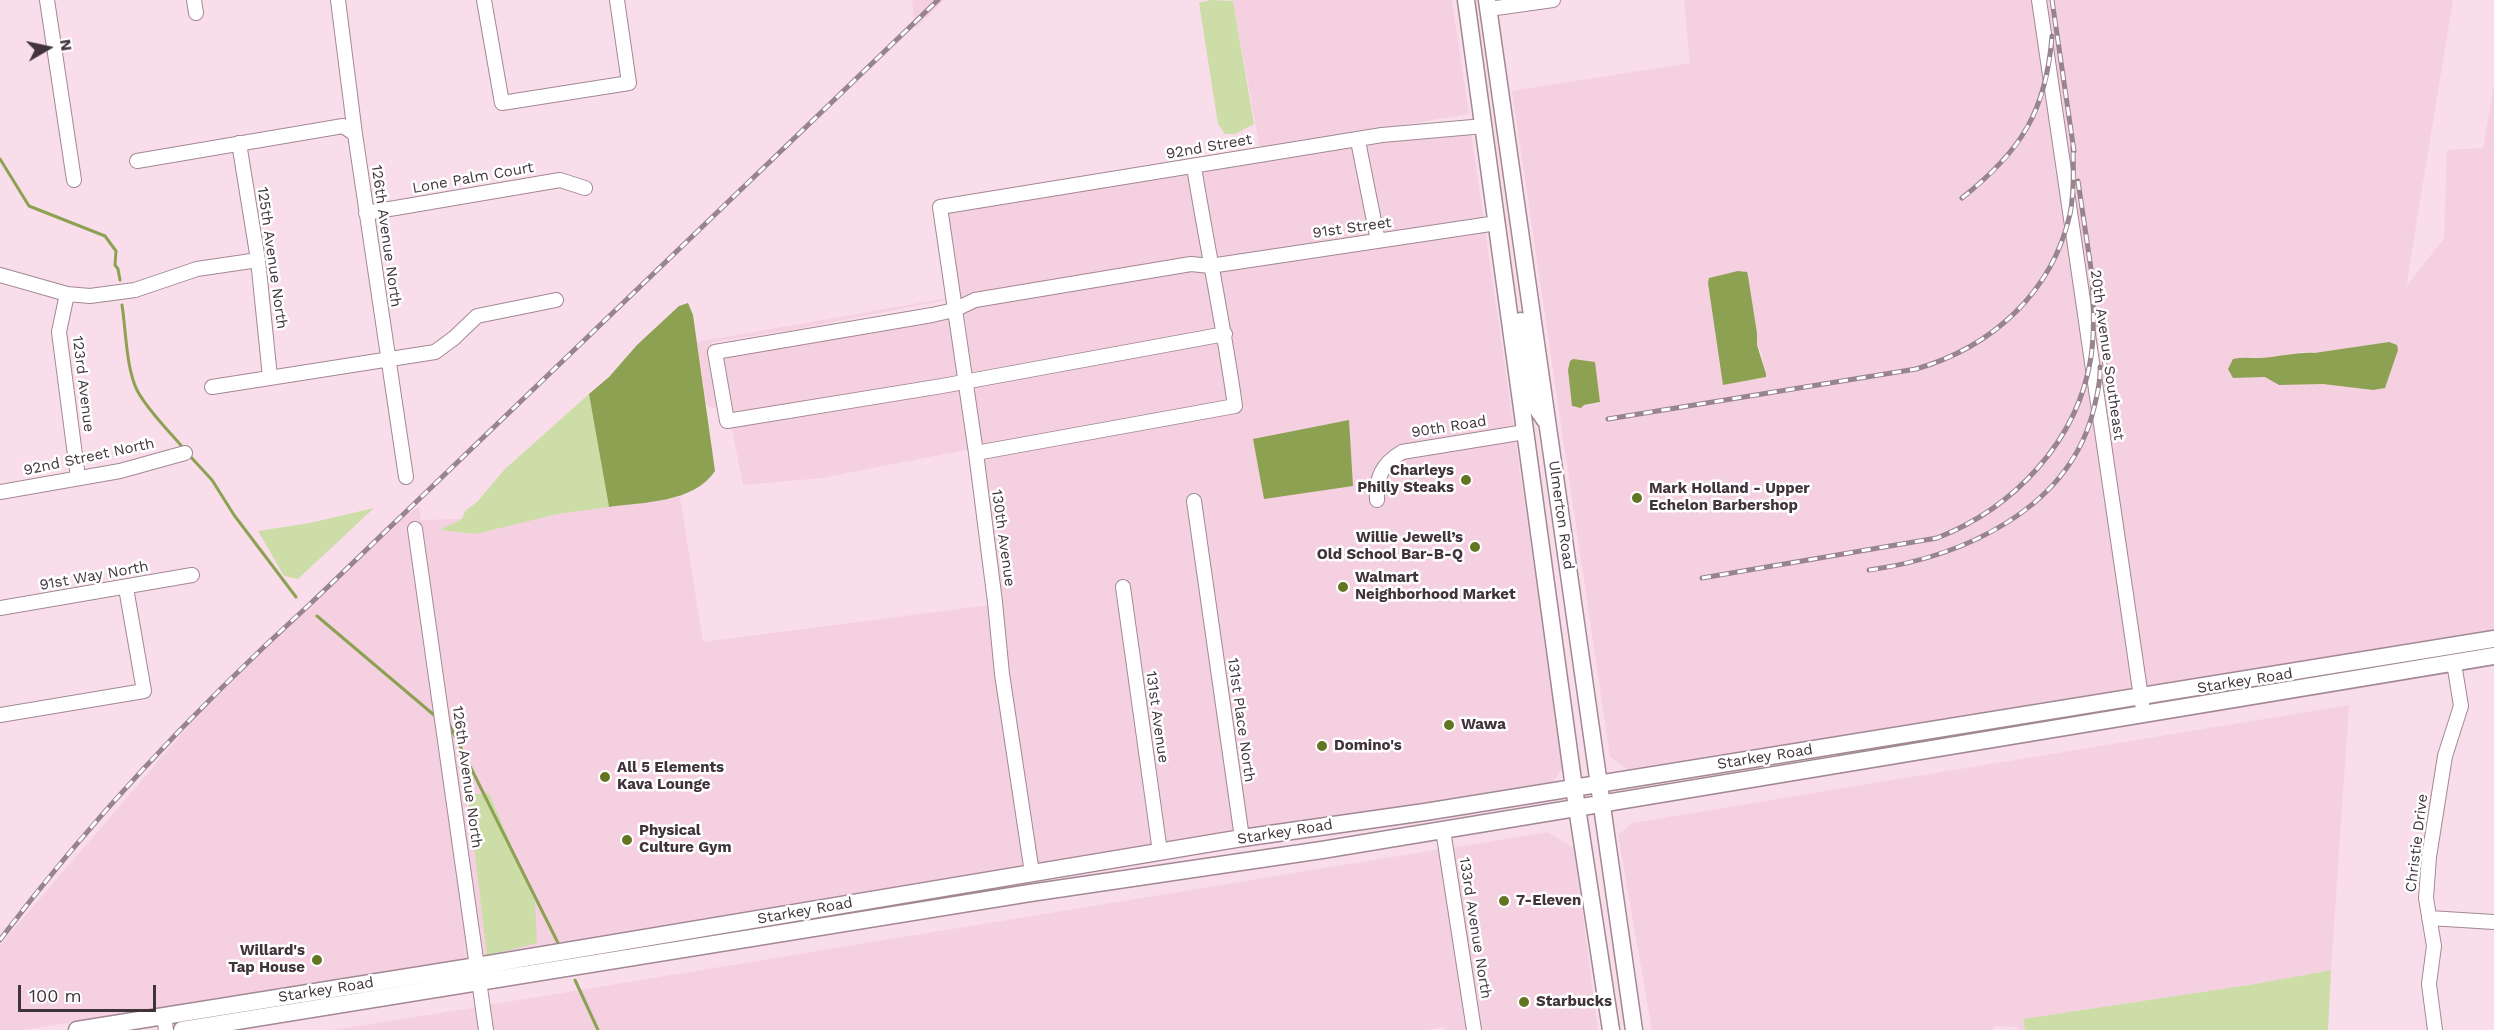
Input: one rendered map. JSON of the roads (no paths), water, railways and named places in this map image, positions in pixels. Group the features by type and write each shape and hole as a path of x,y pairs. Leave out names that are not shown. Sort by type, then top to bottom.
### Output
{"main road":[{"name":"Ulmerton Road","path":"1466,0 1574,788 1611,1030"},
{"name":"Ulmerton Road","path":"1486,3 1549,425 1634,1030"},
{"path":"1484,126 1497,148 1509,237 1524,255"},
{"path":"1507,300 1521,321 1534,404 1549,425"},
{"path":"1525,432 1541,455 1547,481 1557,490"},
{"name":"Starkey Road","path":"183,1030 1032,873 1242,838 1600,784 2494,639"},
{"name":"Starkey Road","path":"77,1030 165,1023 478,974 1298,853 2494,656"},
{"path":"1298,853 1323,826"},
{"path":"956,905 963,898 1012,891 1032,873 1054,890"}],"street":[{"path":"47,0 74,180"},
{"name":"126th Avenue North","path":"338,0 366,213 406,477"},
{"path":"484,0 502,102 629,82 617,0"},
{"path":"1486,3 1553,0"},
{"name":"20th Avenue Southeast","path":"2039,0 2144,715"},
{"path":"137,161 343,126 355,134"},
{"name":"92nd Street","path":"940,207 1358,141 1382,135 1484,126"},
{"path":"1358,141 1378,241"},
{"name":"125th Avenue North","path":"239,143 258,260 270,377"},
{"path":"976,453 1235,406 1225,334 1210,266 1194,167"},
{"name":"Lone Palm Court","path":"366,213 560,180 585,188"},
{"name":"130th Avenue","path":"940,207 976,453 1002,674 1032,873"},
{"name":"91st Street","path":"964,381 727,421 715,352 954,310 975,300 1191,264 1210,266 1497,222"},
{"path":"0,275 67,294 90,296 135,290 197,269 258,260"},
{"name":"123rd Avenue","path":"67,294 59,333 78,478"},
{"path":"212,387 435,352 477,316 556,300"},
{"path":"964,381 1225,334"},
{"name":"90th Road","path":"1377,500 1379,473 1385,464 1402,452 1525,432"},
{"name":"92nd Street North","path":"0,492 120,471 185,453"},
{"name":"131st Place North","path":"1194,501 1242,838"},
{"name":"126th Avenue North","path":"415,529 486,1030"},
{"name":"91st Way North","path":"0,608 192,575"},
{"name":"131st Avenue","path":"1123,587 1160,852"},
{"path":"0,715 144,691 126,588"},
{"name":"Christie Drive","path":"2435,1030 2429,984 2434,946 2426,898 2429,856 2445,756 2461,706 2454,663"},
{"name":"133rd Avenue North","path":"1443,830 1474,1030"},
{"path":"2429,918 2494,922"}],"waterway":[{"path":"0,159 29,206 105,236 116,251 115,265 120,280"},
{"path":"122,305 134,383 148,407 185,450"},
{"path":"189,455 212,480 234,515 296,597"},
{"path":"317,616 434,715"},
{"path":"449,724 558,943"},
{"path":"575,980 598,1030"}],"railway":[{"path":"0,940 108,808 226,683 938,0"},
{"path":"2052,0 2074,151"},
{"path":"1962,198 2000,164 2027,128 2044,87 2052,36"},
{"path":"1608,419 1916,369 1970,347 2015,313 2049,268 2061,242 2072,205 2073,145"},
{"path":"2078,181 2093,282"},
{"path":"1702,578 1937,538 1992,509 2038,468 2057,443 2084,388 2092,347 2092,274"},
{"path":"2099,324 2110,400"},
{"path":"1869,570 1905,563 1975,540 2008,522 2037,500 2062,474 2081,443 2094,408 2100,367"}],"place":[{"name":"Charleys Philly Steaks","path":"1466,480"},
{"name":"Mark Holland - Upper Echelon Barbershop","path":"1637,498"},
{"name":"Willie Jewell’s Old School Bar-B-Q","path":"1475,547"},
{"name":"Walmart Neighborhood Market","path":"1343,587"},
{"name":"Wawa","path":"1449,725"},
{"name":"Domino's","path":"1322,746"},
{"name":"All 5 Elements Kava Lounge","path":"605,777"},
{"name":"Physical Culture Gym","path":"627,840"},
{"name":"7-Eleven","path":"1504,901"},
{"name":"Willard's Tap House","path":"317,960"},
{"name":"Starbucks","path":"1524,1002"}]}
